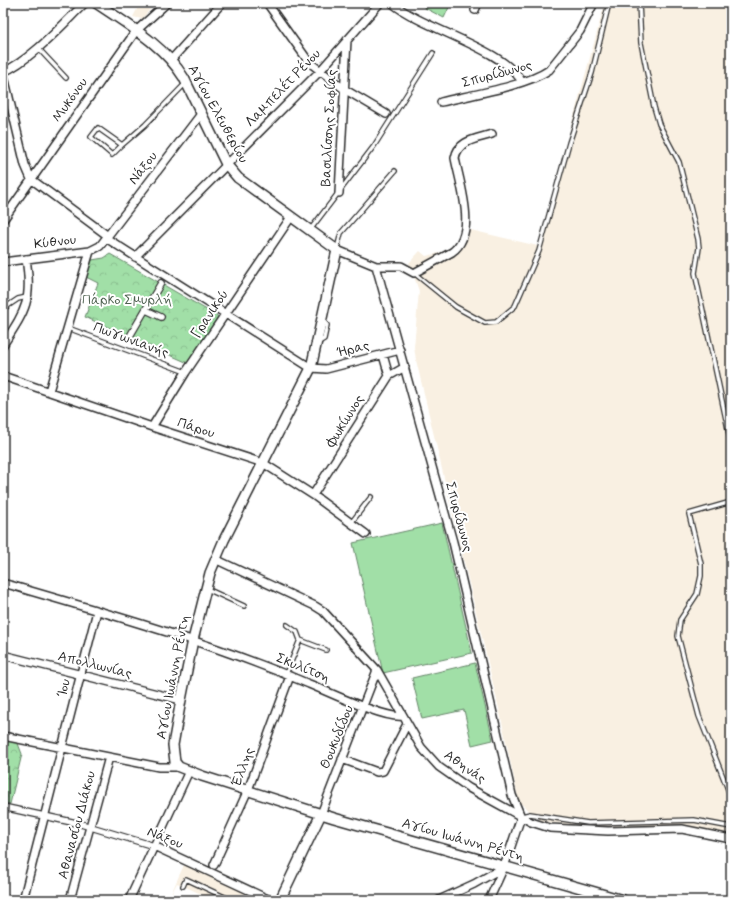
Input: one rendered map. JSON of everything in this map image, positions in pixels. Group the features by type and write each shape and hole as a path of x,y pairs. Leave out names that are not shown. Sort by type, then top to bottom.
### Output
{"street":[{"path":"84,3 38,47 14,66 3,72 25,165 31,179 135,257 311,368"},
{"name":"Αγίου Ελευθερίου","path":"96,3 136,30 171,60 186,83 226,164 244,183 337,250"},
{"name":"Μυκόνου","path":"3,220 136,30 167,3"},
{"path":"171,60 222,3"},
{"path":"267,3 309,62 344,89 386,114"},
{"name":"Λαμπελέτ Ρένου","path":"135,257 320,71 380,3"},
{"path":"392,3 425,23 498,58 512,68 522,82"},
{"path":"474,10 478,3"},
{"name":"Σπυρίδωνος","path":"441,102 522,82 549,70 580,31 594,3"},
{"name":"Βασιλίσσης Σοφίας","path":"339,193 347,40"},
{"name":"Νάξου","path":"107,237 201,114"},
{"path":"337,250 376,266 401,266 414,273 452,252 461,243 466,222 455,158 456,152 463,143 492,134"},
{"name":"Γρανικού","path":"152,427 186,372 291,217"},
{"name":"Κύθνου","path":"3,262 90,251 100,246 107,237"},
{"name":"Αγίου Ιωάννη Ρέντη","path":"337,250 318,343 311,368 215,559 205,589 193,640 173,745 175,762 179,767 189,771 321,814 504,867 597,896 623,900"},
{"path":"50,391 90,251"},
{"path":"3,345 20,318 28,297 30,287 26,259"},
{"name":"Σπυρίδωνος","path":"376,266 453,542 512,795 521,817"},
{"path":"130,336 161,283"},
{"path":"146,310 161,317"},
{"name":"Ήρας","path":"311,368 326,369 400,350"},
{"path":"383,355 389,376"},
{"name":"Φωκίωνος","path":"313,495 389,376 405,367"},
{"name":"Πάρου","path":"3,376 263,463 313,495 366,534"},
{"name":"Αθηνάς","path":"215,559 316,606 329,617 377,670 421,747 439,767 469,788 490,798 521,817 543,826 559,829 608,831 682,829 731,840"},
{"name":"Σκυλίτση","path":"3,583 193,640 288,675 364,706 392,716 403,716"},
{"name":"Ίου","path":"23,900 97,611"},
{"name":"Απολλωνίας","path":"3,655 181,700"},
{"name":"Θουκυδίδου","path":"321,814 377,670"},
{"name":"Έλλης","path":"214,865 248,790 288,675"},
{"path":"342,759 377,772 383,771 407,724"},
{"path":"3,736 159,767 179,767"},
{"name":"Αθανασίου Διάκου","path":"70,900 109,757"},
{"path":"129,900 189,771"},
{"name":"Νάξου","path":"3,807 45,815 154,846 270,900"},
{"path":"280,900 321,814"},
{"path":"489,900 504,867 521,817"},
{"path":"440,900 474,884 504,867"}],"lane":[{"path":"414,273 456,308 485,323 496,322 515,306 539,250 592,73 609,3"},
{"path":"639,3 641,43 654,107 659,124 679,162 698,240 699,248 695,273 731,443"},
{"path":"38,47 66,78"},
{"path":"339,193 374,146 432,53"},
{"path":"122,145 98,128 91,137 112,155 145,125 186,83"},
{"path":"337,250 340,233 394,171"},
{"name":"Βασιλίσσης Σοφίας","path":"310,231 339,193"},
{"path":"3,309 18,299 28,297"},
{"name":"Πωγωνιανής","path":"68,328 186,372"},
{"path":"351,523 371,497"},
{"path":"731,502 690,514 701,564 701,576 697,594 682,617 678,632 699,716 731,797"},
{"path":"205,589 244,606"},
{"path":"287,625 297,632 300,640 288,675"},
{"path":"300,640 326,650"},
{"path":"521,817 530,814 588,823 694,820 731,827"},
{"path":"183,886 186,879 231,900"}],"shaded area":[{"path":"140,3 151,8 142,19 133,17"},
{"path":"605,3 731,3 731,836 683,825 593,826 553,823 541,821 519,802 500,713 414,347 419,291 409,263 420,251 426,256 452,248 459,241 462,228 538,246"},
{"path":"184,865 262,900 214,900 177,883 168,900"}],"green space":[{"path":"427,3 451,3 444,18 425,8"},
{"name":"Πάρκο Σµυρλή","path":"110,254 219,317 188,363 85,317 98,283 86,277 92,260 104,258"},
{"path":"442,523 472,653 383,673 353,543"},
{"path":"475,663 493,740 472,745 464,710 422,719 412,678"},
{"path":"3,738 17,741 22,754 10,804 3,802"}]}
